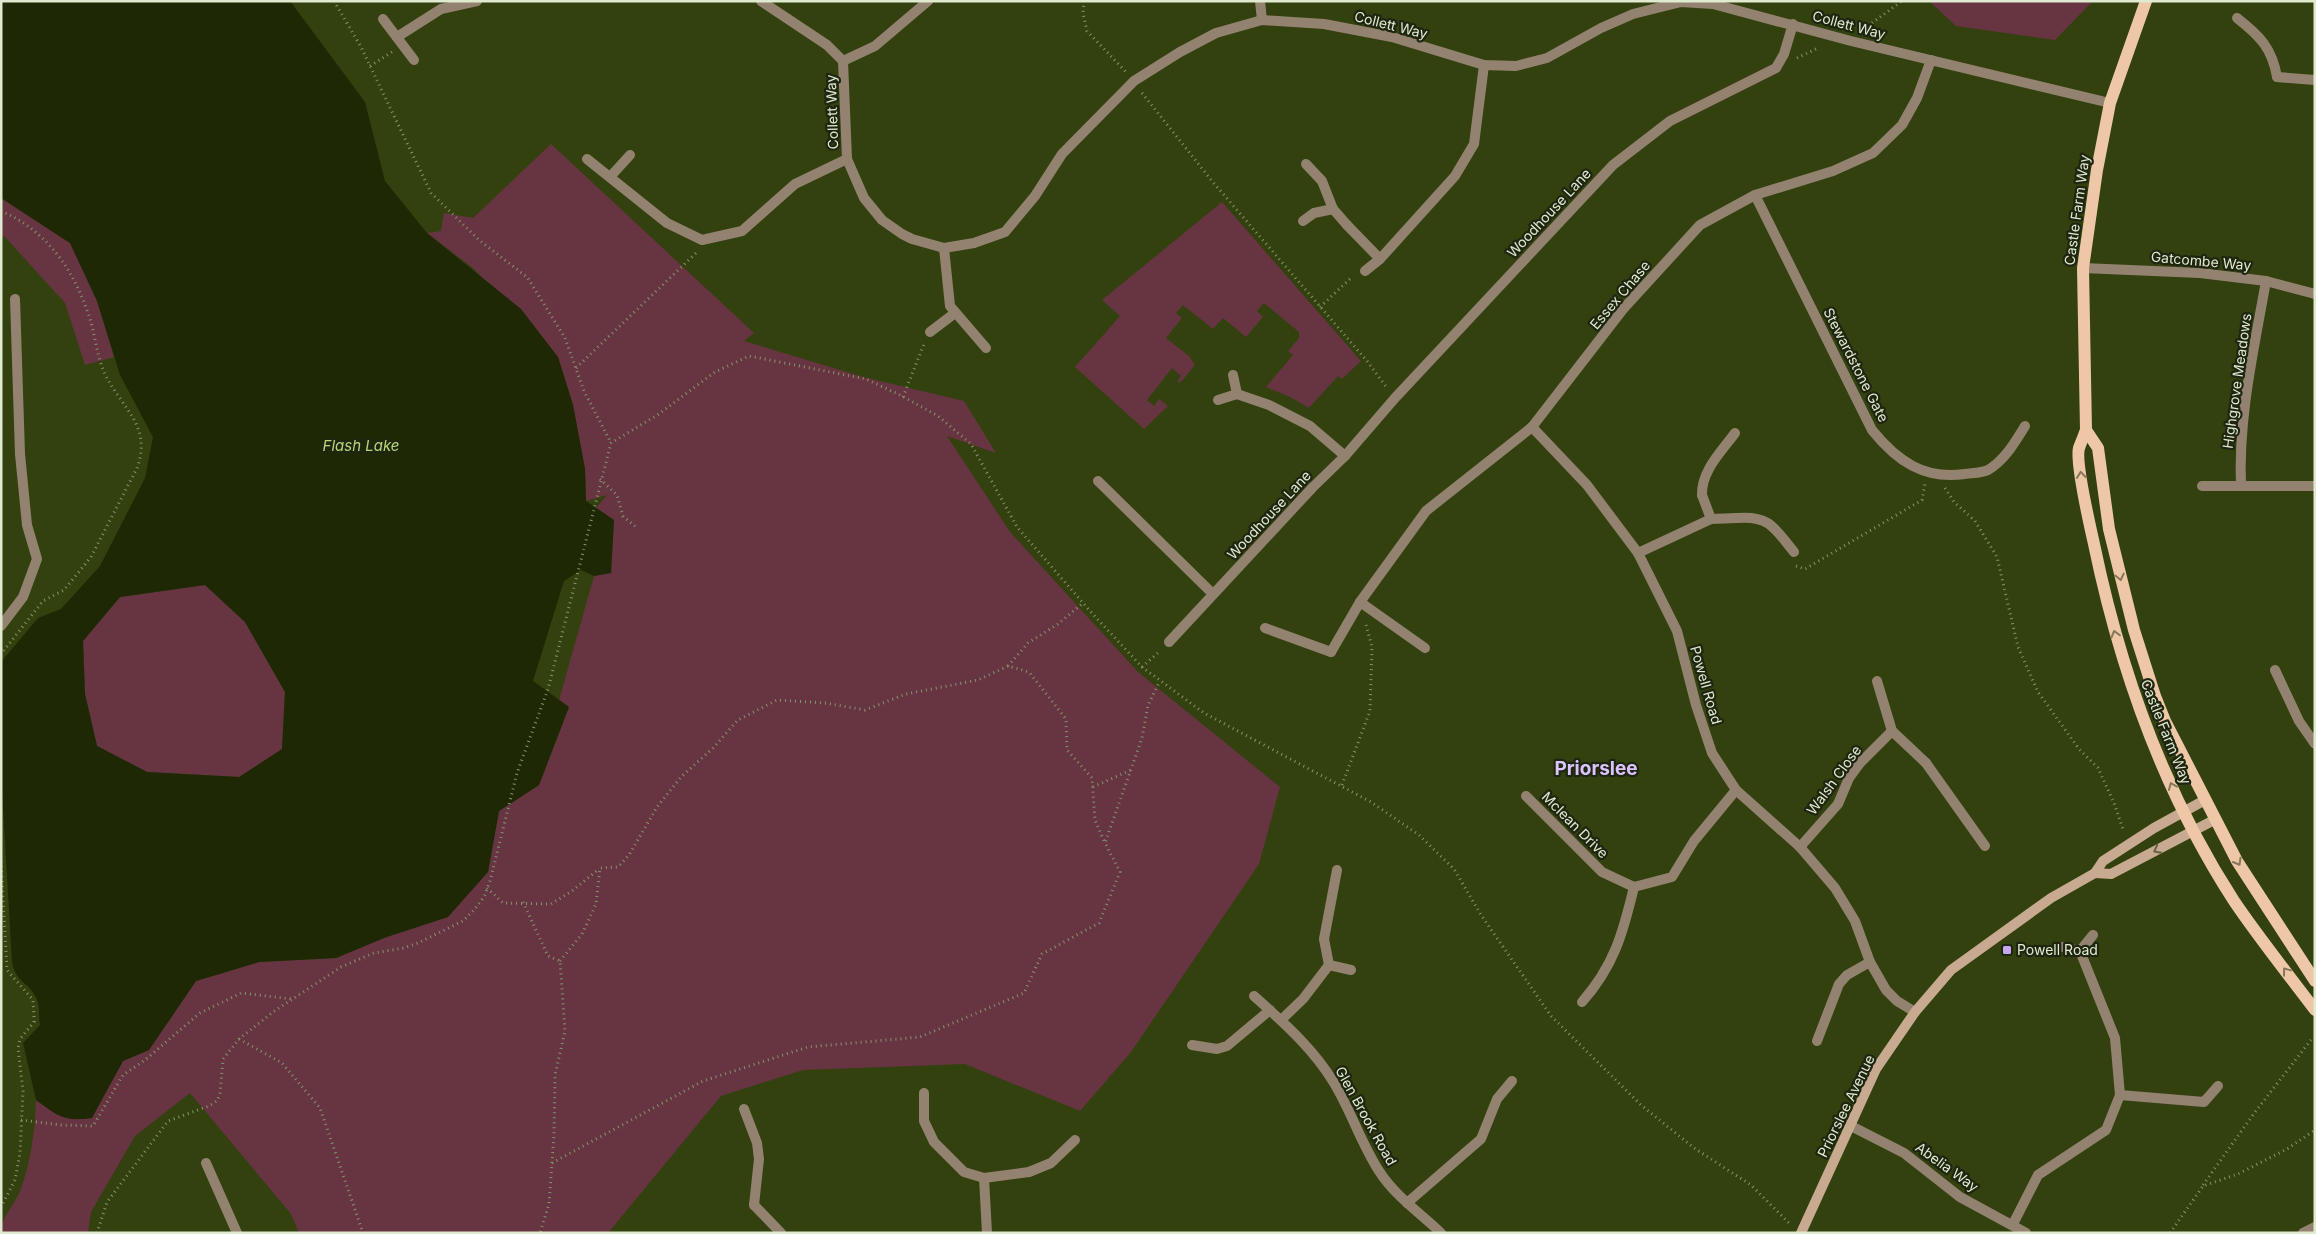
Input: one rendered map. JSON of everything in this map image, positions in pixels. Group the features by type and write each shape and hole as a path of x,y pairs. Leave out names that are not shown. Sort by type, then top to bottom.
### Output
{"main road":[{"name":"Castle Farm Way","path":"2146,1 2110,103 2097,170 2083,268 2086,430 2078,449 2082,483 2104,595 2132,691 2183,812 2235,902 2315,1010"},
{"name":"Castle Farm Way","path":"2086,430 2098,448 2109,529 2143,660 2165,721 2205,800 2257,892 2315,981"}],"street":[{"path":"397,37 441,9 477,1"},
{"name":"Collett Way","path":"761,1 828,45 843,62 847,159 864,198 882,220 912,239 944,248 974,243 1005,232 1035,196 1062,154 1134,81 1180,52 1216,33 1262,20 1324,24 1392,36 1484,64 1516,66 1547,58 1601,28 1633,14 1680,2 1713,4 1851,41 2110,103"},
{"path":"843,62 875,46 928,1"},
{"path":"1260,1 1262,20"},
{"path":"383,18 414,60"},
{"path":"2237,18 2259,36 2274,60 2277,77 2315,80"},
{"name":"Woodhouse Lane","path":"1169,642 1313,487 1345,456 1395,398 1613,165 1670,122 1776,68 1784,54 1793,24"},
{"name":"Essex Chase","path":"1265,628 1331,652 1360,602 1426,511 1532,427 1624,308 1700,225 1755,195 1833,171 1873,153 1902,125 1917,98 1931,60"},
{"path":"1365,272 1380,259 1455,176 1474,144 1484,64"},
{"path":"610,177 630,155"},
{"path":"587,159 667,223 702,240 742,231 795,184 847,159"},
{"path":"1306,164 1322,181 1332,209 1380,259"},
{"name":"Stewardstone Gate","path":"1755,195 1872,430 1889,451 1932,474"},
{"path":"1303,221 1314,213 1332,209"},
{"path":"944,248 950,306 986,348"},
{"name":"Gatcombe Way","path":"2083,268 2200,272 2266,281 2315,294"},
{"name":"Highgrove Meadows","path":"2241,486 2240,454 2249,381 2266,281"},
{"path":"1,626 24,597 38,559 26,525 20,454 15,299"},
{"path":"930,332 955,313"},
{"path":"1233,375 1237,394"},
{"path":"1218,400 1237,394 1269,404 1310,426 1345,456"},
{"path":"1932,474 1957,475 1987,471 2009,452 2025,426"},
{"name":"Powell Road","path":"1532,427 1587,485 1638,553 1677,631 1696,705 1712,753 1736,790 1800,847 1835,888 1855,921 1870,962 1886,990 1897,1001 1915,1012"},
{"path":"1711,519 1702,495 1702,484 1707,473 1735,433"},
{"path":"1098,481 1214,594"},
{"path":"2202,486 2315,486"},
{"path":"1638,553 1711,519 1753,517 1773,526 1794,552"},
{"path":"1360,602 1425,648"},
{"path":"2275,670 2299,721 2315,744"},
{"path":"1877,681 1892,731 1926,763 1985,846"},
{"name":"Walsh Close","path":"1800,847 1838,804 1849,778 1860,763 1892,731"},
{"path":"1582,1002 1596,986 1622,937 1634,887 1672,877 1694,841 1736,790"},
{"name":"Mclean Drive","path":"1526,796 1602,872 1634,887"},
{"name":"Priorslee Avenue","path":"1801,1233 1876,1069 1915,1012 1951,970 2051,898 2094,873 2103,861 2205,800"},
{"name":"Priorslee Avenue","path":"2094,873 2111,874 2216,819"},
{"path":"1282,1020 1303,999 1329,965 1324,939 1337,870"},
{"path":"2080,951 2094,935"},
{"path":"2063,947 2080,951"},
{"path":"2013,1224 2038,1175 2106,1130 2120,1095 2115,1038 2080,951"},
{"path":"1818,1041 1839,984 1846,975 1870,962"},
{"path":"1329,965 1351,970"},
{"name":"Glen Brook Road","path":"1254,996 1282,1020 1319,1060 1334,1083 1379,1171 1407,1203 1441,1233"},
{"path":"1192,1045 1217,1049 1227,1046 1270,1010"},
{"path":"1407,1203 1480,1139 1497,1099 1512,1081"},
{"path":"2120,1095 2204,1102 2218,1086"},
{"path":"924,1093 924,1121 934,1142 964,1172 984,1178 1041,1168 1060,1156 1075,1140"},
{"path":"744,1109 758,1143 759,1160 754,1205 781,1233"},
{"name":"Abelia Way","path":"1851,1126 1904,1153 1960,1197 2013,1224 2026,1233"},
{"path":"206,1163 237,1233"},
{"path":"984,1178 987,1233"},
{"path":"2302,1233 2315,1227"}],"path":[{"path":"334,1 370,66 432,192 479,240 527,277 565,338 584,391 611,444"},
{"path":"1084,1 1083,13 1087,32 1134,81 1212,182 1367,361 1395,398"},
{"path":"370,66 404,46"},
{"path":"1,212 14,217 42,236 71,273 88,313 96,349 104,370 138,428 142,442 142,454 137,468 91,557 64,590 43,601 1,654"},
{"path":"576,368 701,249 702,240"},
{"path":"1320,307 1346,285 1354,275"},
{"path":"903,396 930,332"},
{"path":"97,1233 107,1202 164,1125 178,1116 209,1106 217,1101 220,1094 223,1059 239,1039 292,999 341,968 374,953 404,948 455,926 474,910 487,888 517,773 548,689 600,479 611,444 660,414 715,372 749,356 866,379 903,396 938,416 971,444 1017,527 1142,667 1204,713 1287,759 1372,802 1419,835 1454,869 1481,915 1551,1016 1641,1105 1694,1148 1751,1185 1792,1226"},
{"path":"1788,563 1805,569 1922,500 1932,474"},
{"path":"1932,474 1954,502 1975,521 1996,557 2018,647 2038,692 2079,749 2098,768 2114,803 2122,829"},
{"path":"600,479 617,495 623,516 636,527"},
{"path":"1342,786 1370,711 1372,647 1360,602"},
{"path":"487,888 503,903 551,904 572,891 600,868 618,867 629,855 658,807 681,777 713,748 738,720 777,700 824,703 865,710 906,694 978,680 1008,666 1028,643 1058,624 1083,603"},
{"path":"1142,667 1169,642"},
{"path":"552,1163 703,1081 808,1047 920,1037 1024,993 1042,954 1099,923 1120,872 1095,820 1092,778 1067,750 1066,719 1029,672 1008,666"},
{"path":"1105,843 1142,738 1148,705 1160,680"},
{"path":"1093,787 1131,770"},
{"path":"1,861 7,970 33,1000 34,1016 34,1022 20,1039 18,1048 23,1075 19,1165 15,1180 1,1207"},
{"path":"540,1233 549,1204 556,1075 566,1031 560,961 582,934 596,904 600,868"},
{"path":"523,902 548,956 560,961"},
{"path":"21,1120 61,1125 93,1126 124,1075 145,1060 200,1013 241,993 292,999"},
{"path":"239,1039 282,1063 320,1108 363,1233"},
{"path":"2170,1233 2255,1112 2311,1040"},
{"path":"2203,1186 2238,1174 2287,1149 2315,1130"}],"shaded area":[{"path":"1929,1 2093,1 2055,40 1956,26"},
{"path":"551,144 754,333 744,341 867,378 964,401 996,453 947,436 1010,532 1138,672 1280,787 1259,864 1131,1052 1080,1111 965,1064 803,1070 721,1096 608,1233 299,1233 291,1214 190,1093 135,1136 91,1212 88,1233 1,1233 5,1217 20,1191 30,1158 36,1100 56,1114 91,1118 123,1061 149,1050 196,981 259,962 336,958 384,938 488,872 499,811 539,785 569,707 559,700 594,576 611,572 614,520 596,508 607,495 586,501 585,469 573,405 558,357 473,268 427,233 441,231 444,213 473,218"},
{"path":"1,198 70,243 97,300 114,357 85,365 65,303 5,237 1,236"},
{"path":"1222,202 1361,361 1342,379 1338,376 1309,408 1290,397 1266,387 1293,355 1288,351 1299,338 1299,332 1264,303 1257,311 1263,317 1246,337 1223,318 1213,329 1183,305 1176,313 1182,318 1166,338 1189,356 1195,365 1180,383 1177,381 1181,376 1172,368 1147,400 1154,406 1159,399 1168,406 1144,429 1075,367 1120,316 1102,300"},
{"path":"205,585 245,622 285,692 282,750 240,777 147,772 97,746 85,694 83,641 120,597"}],"water":[{"name":"Flash Lake","path":"1,1 290,1 365,102 385,181 427,233 521,309 558,357 573,405 585,469 586,501 614,520 611,573 594,576 581,570 564,581 533,681 569,707 539,785 499,811 488,872 448,917 384,938 336,958 259,962 196,981 149,1050 123,1061 92,1118 82,1119 62,1116 36,1100 23,1043 40,1025 36,998 31,989 18,977 12,962 1,773 1,662 38,618 61,609 100,566 145,478 153,437 120,375 97,301 70,243 1,198","holes":["205,585 245,622 285,692 282,749 239,777 147,772 97,746 85,694 83,641 120,597"]}],"place":[{"name":"Powell Road","path":"2007,950"}],"district":[{"name":"Priorslee","path":"1596,768"}]}
